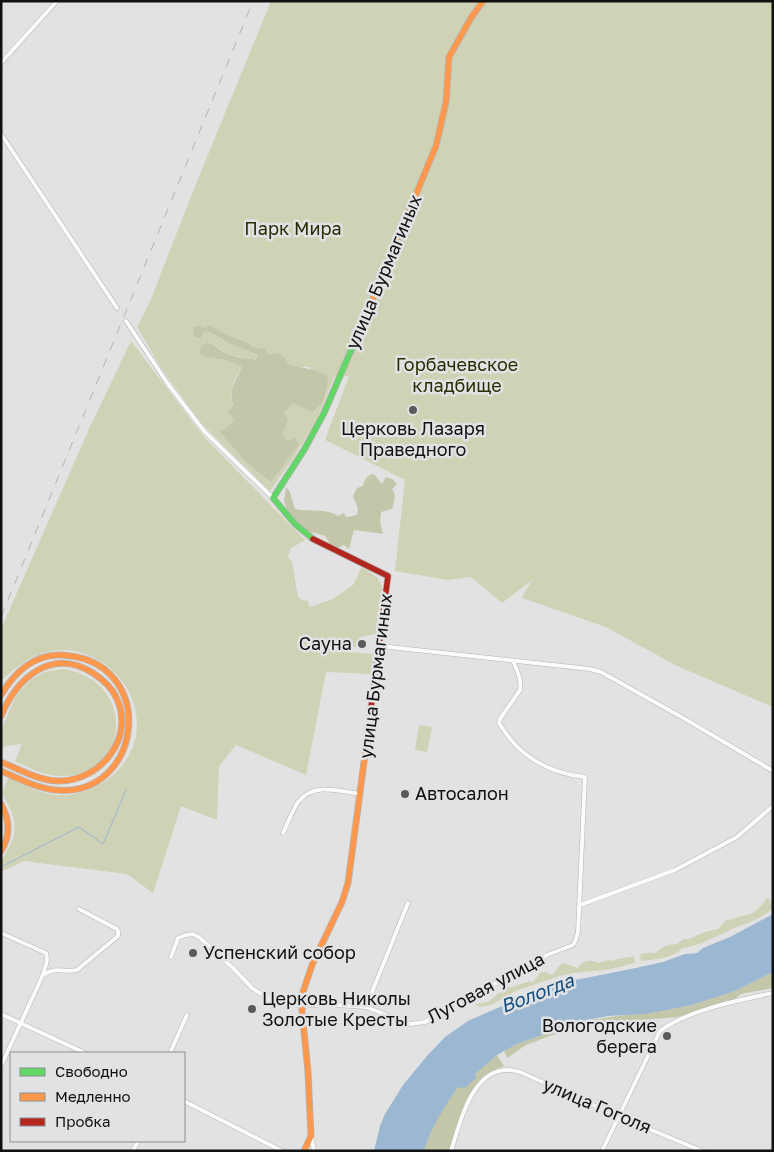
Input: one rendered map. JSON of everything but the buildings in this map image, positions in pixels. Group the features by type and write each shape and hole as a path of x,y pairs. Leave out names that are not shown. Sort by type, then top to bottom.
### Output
{"street":[{"path":"1,63 57,1"},
{"name":"улица Бурмагиных","path":"314,1151 311,1136 302,1006 303,992 312,964 346,893 388,576 356,558 325,546 311,538 295,524 272,498 304,450 324,413 382,278 436,146 446,102 449,57 483,1"},
{"path":"1,134 117,308"},
{"path":"126,322 168,384 204,431 272,498"},
{"path":"380,646 590,669 601,672 773,771"},
{"path":"1,695 14,675 32,662 51,656 72,655 95,663 110,674 124,692 130,715 128,738 120,758 108,773 89,784 74,789 55,790 1,771"},
{"path":"513,661 520,676 521,686 500,719 499,722 503,730 520,749 539,764 561,773 585,777 580,905 674,870 737,838 773,806"},
{"path":"1,716 13,692 26,677 40,669 57,664 76,665 97,674 111,688 120,708 121,729 116,747 102,766 88,775 72,780 38,777 1,762"},
{"path":"283,833 297,804 311,791 330,790 360,794"},
{"path":"1,804 9,822 1,851"},
{"path":"366,1007 408,903"},
{"name":"Луговая улица","path":"171,957 178,938 193,934 234,968 260,994 269,999 302,1006 331,1004 366,1007 410,1024 425,1022 464,997 520,973 547,955 569,947 575,942 578,932 580,905"},
{"path":"41,979 47,972 52,970 70,972 77,970 118,936 117,929 79,909"},
{"path":"1,933 46,953 46,965 41,979 1,1066"},
{"path":"602,1151 660,1031 671,1022 712,1008 773,993"},
{"path":"1,1014 83,1052"},
{"path":"170,1052 187,1015"},
{"name":"улица Гоголя","path":"451,1151 472,1092 480,1082 500,1071 512,1070 702,1151"},
{"path":"185,1102 282,1151"},
{"path":"304,1151 311,1136"}],"green space":[{"name":"Парк Мира","path":"271,1 773,1 773,707 675,665 606,627 525,599 522,597 532,580 502,603 471,577 448,580 395,571 405,480 325,440 349,376 334,377 318,417 293,459 270,491 202,424 163,371 137,327 151,299","holes":["210,325 255,347 265,349 268,354 277,353 286,358 288,364 310,367 316,407 312,411 293,403 284,414 285,427 283,434 288,441 219,431 229,426 234,419 231,397 234,381 242,367 226,360 205,357 201,346 214,344 226,354 256,360 258,357 242,346 224,341 208,332 203,333 198,326 205,328"]},
{"path":"210,325 255,347 265,349 268,354 277,353 286,358 288,364 327,375 328,382 322,403 312,412 293,403 284,413 288,419 283,434 288,441 295,438 299,444 271,482 246,462 219,431 229,426 234,419 228,412 233,406 232,390 242,367 226,360 205,357 200,353 201,346 209,344 232,356 256,360 258,356 208,332 203,333 201,338 195,337 194,327 205,328"},
{"path":"131,341 204,437 305,540 290,549 288,557 292,562 298,597 304,601 307,600 310,607 333,599 353,585 362,567 377,577 382,586 376,634 361,637 356,642 356,647 352,647 352,652 374,654 372,674 326,672 306,775 236,745 219,766 217,820 181,806 153,893 127,874 24,861 1,872 3,859 15,830 11,811 2,794 8,778 32,789 51,794 72,794 86,791 111,777 121,767 135,741 136,714 128,690 112,670 91,656 68,650 46,652 27,660 1,681 1,629 89,429"},
{"path":"374,474 382,484 386,477 392,479 397,484 392,489 395,496 392,509 381,512 380,522 383,534 354,530 349,549 344,545 338,548 331,545 325,536 304,530 287,510 284,501 286,487 290,492 295,509 323,511 338,516 344,513 346,517 357,515 358,508 353,496 357,488 363,486 367,478"},
{"path":"65,669 89,678 105,692 114,710 116,729 111,748 100,763 82,773 59,776 42,773 15,761 22,744 5,746 1,751 1,730 15,698 32,679 48,671"},
{"path":"419,725 432,727 427,752 415,750"},
{"path":"766,898 771,900 773,908 758,918 701,943 682,948 674,954 641,961 640,955 644,953 656,953 665,946 677,944 684,939 718,929 725,921 753,913 764,903"},
{"path":"634,956 635,963 560,976 516,991 490,1005 479,1007 475,1004 488,1002 499,993 506,992 506,987 530,981 532,983 541,972 552,975 564,963 578,968 587,961 598,963"},
{"path":"773,972 773,988 741,994 735,999 678,1017 579,1025 526,1045 507,1058 504,1051 515,1045 577,1022 692,1005 735,991"},
{"path":"497,1055 504,1066 481,1081 466,1101 449,1151 424,1151 437,1118 452,1094 466,1079"}],"water":[{"name":"Вологда","path":"773,914 773,972 735,991 692,1005 645,1014 608,1016 577,1022 515,1045 497,1055 475,1074 476,1078 466,1087 457,1088 434,1126 424,1151 374,1151 385,1114 403,1085 445,1037 468,1021 550,985 631,969 663,962 685,954 697,953 703,948 730,937"}],"waterway":[{"path":"1,867 79,827 103,844 126,790"}],"railway":[{"path":"1,617 253,1"}],"traffic: fast":[{"path":"313,539 295,524 273,498 304,450 324,413 359,332"}],"traffic: slow":[{"path":"359,332 436,146 446,102 449,57 483,1"},
{"path":"1,695 19,672 34,661 42,658 61,655 93,662 114,679 126,702 128,727 122,752 107,773 85,787 48,789 1,771"},
{"path":"1,716 16,690 26,679 37,670 63,663 78,666 103,680 114,693 121,712 121,727 118,741 111,754 101,765 88,774 74,779 59,781 44,779 1,762"},
{"path":"304,1151 311,1136 308,1072 302,1011 303,992 312,965 342,902 348,883 366,747"},
{"path":"1,804 8,822 8,833 1,851"}],"traffic: jam":[{"path":"313,539 388,576 366,747"}],"place":[{"name":"Церковь Лазаря Праведного","path":"413,410"},
{"name":"Сауна","path":"362,644"},
{"name":"Автосалон","path":"405,794"},
{"name":"Успенский собор","path":"193,953"},
{"name":"Церковь Николы Золотые Кресты","path":"252,1009"},
{"name":"Вологодские берега","path":"667,1036"}],"park label":[{"name":"Горбачевское кладбище","path":"457,375"}]}
